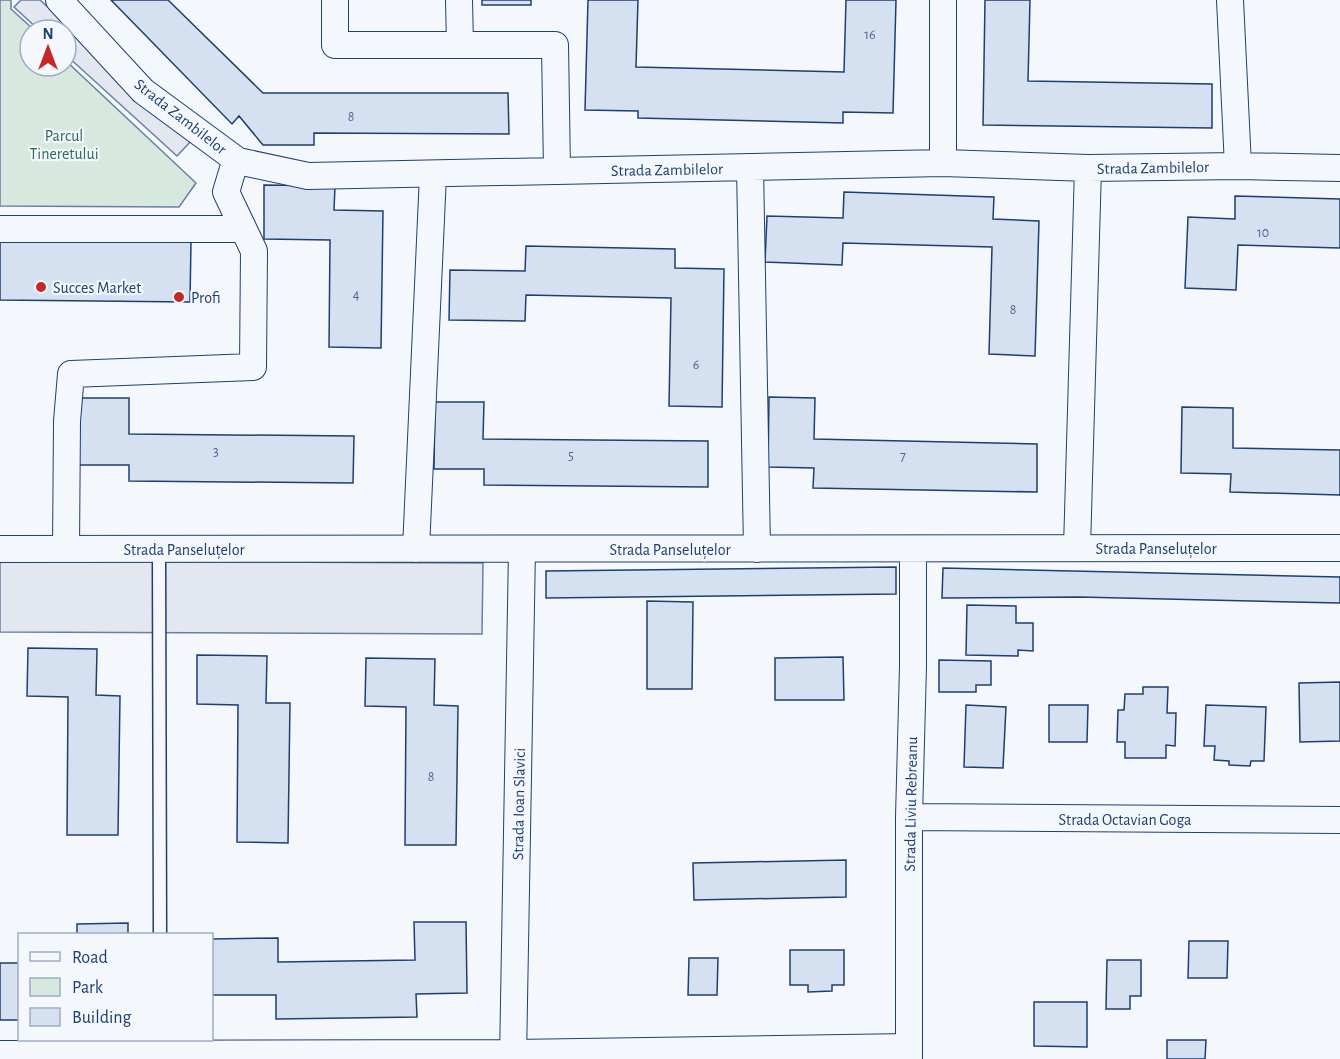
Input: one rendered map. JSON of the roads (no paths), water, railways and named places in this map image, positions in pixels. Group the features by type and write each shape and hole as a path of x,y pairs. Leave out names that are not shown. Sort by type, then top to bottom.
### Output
{"street":[{"name":"Strada Zambilelor","path":"59,0 143,90 238,161 308,176 943,163 1088,168 1238,166 1340,168"},
{"path":"335,0 335,45 555,45 557,171"},
{"path":"459,0 460,45"},
{"path":"943,0 943,163"},
{"path":"1230,0 1238,166"},
{"path":"66,549 67,421 71,374 253,367 254,251 226,192 238,161"},
{"path":"750,167 757,549"},
{"path":"1077,548 1088,168"},
{"path":"416,549 434,175"},
{"path":"0,229 243,229"},
{"name":"Strada Panseluțelor","path":"0,549 1340,548"},
{"name":"Strada Ioan Slavici","path":"513,1056 522,549"},
{"name":"Strada Liviu Rebreanu","path":"909,1053 909,817 913,549"},
{"name":"Strada Octavian Goga","path":"909,817 1340,820"},
{"path":"0,1054 160,1046 513,1056 909,1053"}],"lane":[{"path":"159,549 160,933"}],"place":[{"name":"Succes Market","path":"41,287"},
{"name":"Profi","path":"179,297"}],"park label":[{"name":"Parcul Tineretului","path":"64,144"}]}
